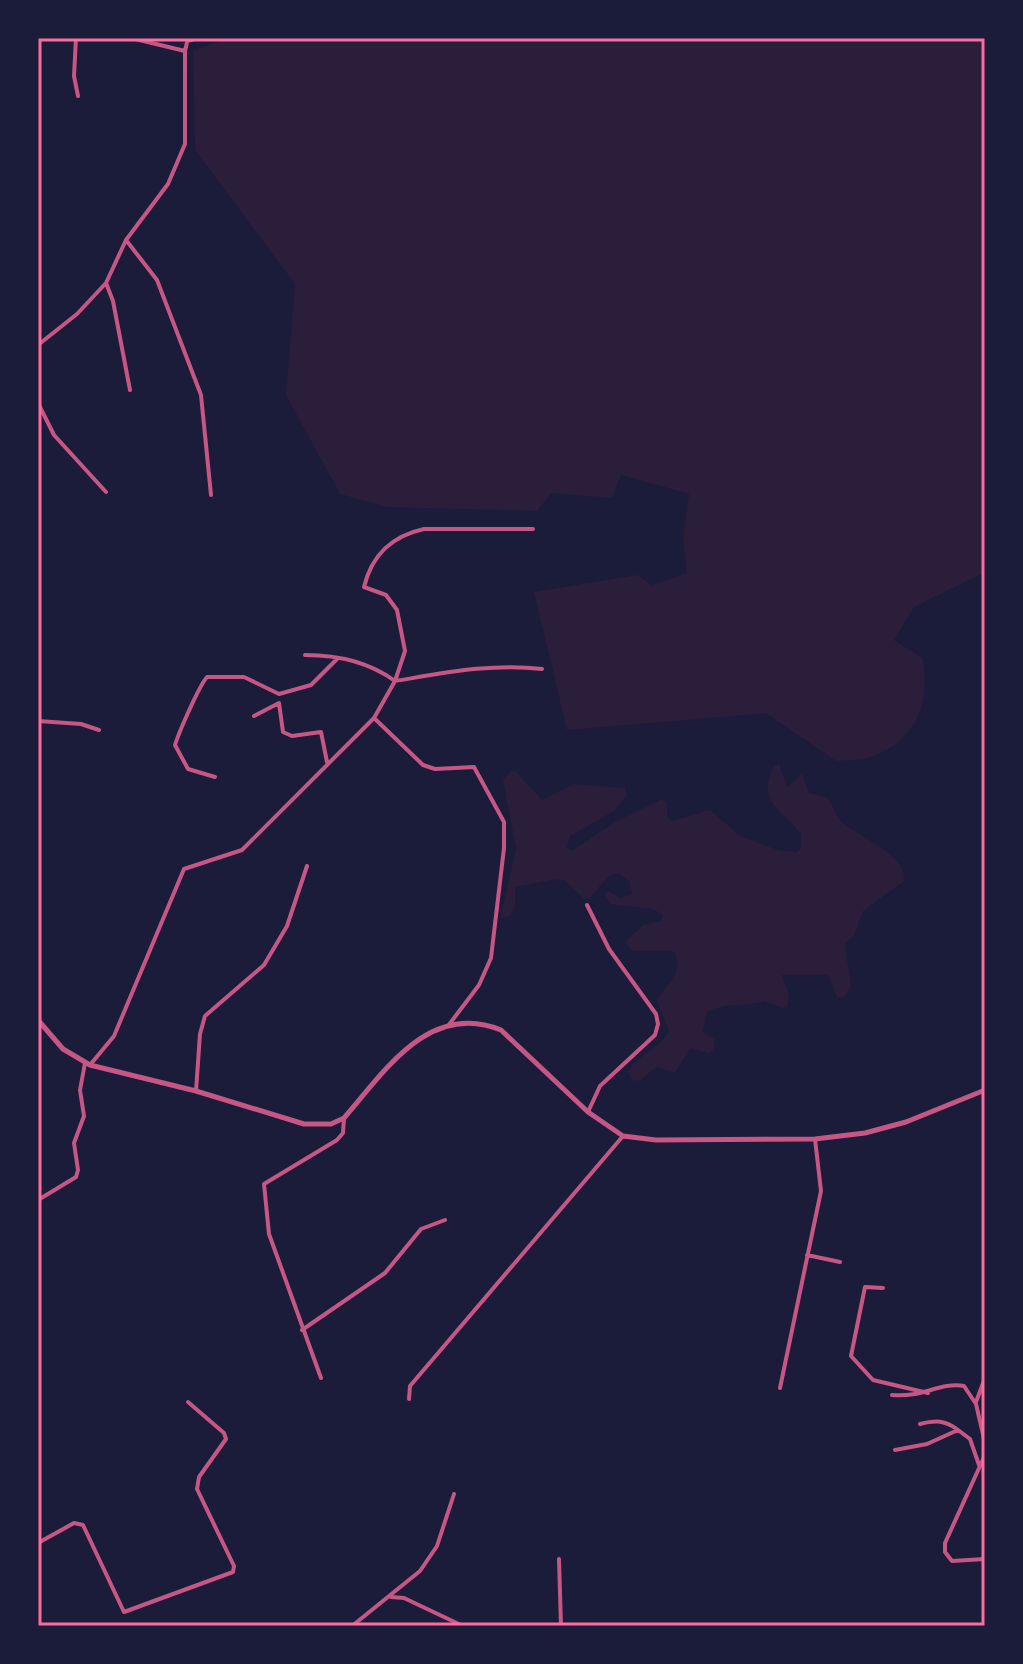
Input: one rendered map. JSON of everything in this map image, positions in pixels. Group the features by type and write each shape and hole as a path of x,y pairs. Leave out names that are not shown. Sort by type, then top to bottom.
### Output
{"street":[{"path":"76,38 74,76 78,96"},
{"path":"131,38 185,51"},
{"path":"38,345 77,314 106,283 126,240 168,184 185,144 185,51 188,40 198,38"},
{"path":"126,240 157,280 201,395 211,495"},
{"path":"106,283 113,301 130,390"},
{"path":"38,403 54,435 106,492"},
{"path":"38,1200 76,1177 78,1170 74,1143 84,1116 80,1090 88,1064 114,1036 184,869 230,857 242,850 374,718 395,681 405,651 397,610 386,595 364,587 368,569 378,554 407,533 424,529 533,529"},
{"path":"305,655 338,658 378,669 395,681 479,668 513,666 542,669"},
{"path":"215,777 188,769 175,745 193,708 197,688 207,677 244,677 279,694 311,685 338,658"},
{"path":"254,716 279,703 283,732 292,736 321,732 327,762"},
{"path":"374,718 423,765 435,769 474,767 504,822 491,958 479,985 448,1026"},
{"path":"38,721 81,724 99,730"},
{"path":"196,1091 200,1034 205,1016 264,965 287,926 307,866"},
{"path":"587,905 609,949 656,1014 658,1024 655,1035 600,1086 588,1112"},
{"path":"38,1020 63,1049 88,1064 196,1091 304,1124 331,1124 344,1118 412,1041 448,1026 483,1023 501,1030 588,1112 623,1136 656,1140 815,1139 865,1133 906,1122 985,1090"},
{"path":"321,1378 269,1234 264,1184 337,1140 343,1133 344,1118"},
{"path":"409,1399 410,1386 623,1136"},
{"path":"780,1388 821,1191 815,1139"},
{"path":"302,1330 385,1273 421,1229 445,1220"},
{"path":"807,1255 840,1262"},
{"path":"883,1288 865,1287 851,1356 873,1380 928,1393"},
{"path":"976,1404 985,1378"},
{"path":"892,1395 914,1397 951,1384 964,1386 976,1404 985,1443"},
{"path":"38,1543 74,1523 83,1525 124,1612 233,1572 234,1566 197,1489 199,1477 226,1439 224,1433 188,1402"},
{"path":"920,1424 936,1420 948,1422 970,1439 980,1467"},
{"path":"895,1450 927,1444 958,1430"},
{"path":"985,1455 945,1543 945,1552 952,1561 985,1559"},
{"path":"352,1626 420,1571 437,1546 454,1494"},
{"path":"559,1559 561,1626"},
{"path":"391,1597 404,1598 463,1626"}],"shaded area":[{"path":"229,38 985,38 985,572 914,607 894,640 922,658 925,673 923,703 911,729 901,740 870,758 836,761 766,713 567,730 534,592 637,575 652,585 687,573 683,537 689,494 621,475 612,498 551,493 537,511 387,507 340,494 286,395 295,284 195,150 193,51"},
{"path":"779,764 787,787 802,774 809,793 826,797 843,823 899,863 904,881 863,911 854,935 845,944 851,986 843,998 837,997 828,975 782,975 789,994 787,1007 781,1008 765,1001 728,1006 706,1013 703,1032 714,1039 714,1051 708,1053 690,1048 675,1073 657,1067 639,1081 632,1080 628,1072 632,1066 660,1043 669,1031 657,1001 675,974 677,961 675,953 632,951 625,942 643,925 661,921 663,915 653,909 610,904 604,894 609,891 620,898 632,894 629,881 619,873 608,876 590,898 583,898 564,880 515,887 515,905 510,916 500,918 516,849 503,780 511,771 516,772 542,800 574,784 625,788 627,795 614,811 570,836 567,848 572,851 615,822 662,799 667,804 667,817 672,821 710,810 740,836 778,850 797,852 801,848 801,834 774,805 768,790 773,767"}]}
